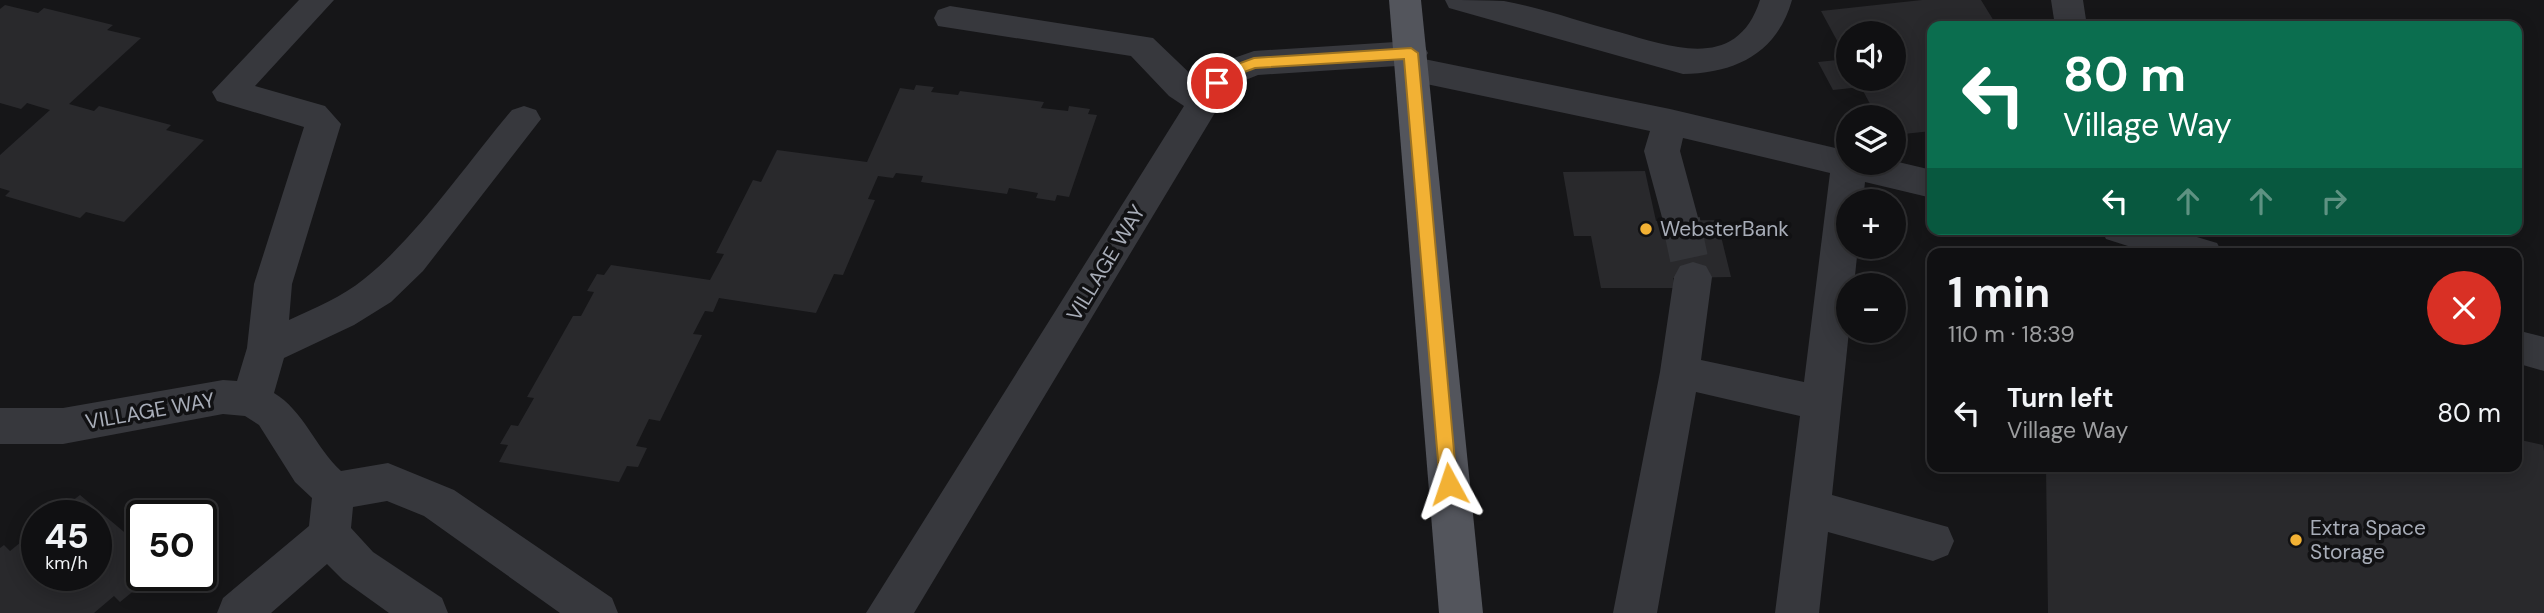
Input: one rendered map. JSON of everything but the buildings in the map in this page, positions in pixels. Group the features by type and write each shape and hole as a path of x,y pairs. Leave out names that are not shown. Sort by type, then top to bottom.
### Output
{"main road":[{"path":"1405,0 1461,613"}],"street":[{"path":"318,0 229,92 313,115 323,124 273,284 267,348 252,400 273,413 310,469 334,491"},
{"path":"1461,0 1683,62 1701,63 1719,61 1740,50 1764,30 1773,14 1776,0"},
{"path":"2067,0 2070,21"},
{"path":"950,18 1141,46 1181,86 1204,103"},
{"name":"VILLAGE WAY","path":"888,613 917,572 1204,103 1226,74 1254,63 1412,61 1836,161"},
{"path":"267,348 340,314 377,291 410,260 524,119"},
{"path":"1670,122 1662,152 1681,221"},
{"path":"1797,613 1848,175"},
{"name":"VILLAGE WAY","path":"1895,175 1927,183"},
{"path":"2139,235 2184,248"},
{"path":"1635,613 1680,372 1693,277"},
{"path":"2522,348 2544,354"},
{"path":"1680,372 1821,403"},
{"name":"VILLAGE WAY","path":"0,426 63,426 223,397 252,400"},
{"path":"334,491 388,482 439,503 596,613"},
{"path":"239,613 329,535 334,491"},
{"path":"1809,508 1933,541"},
{"path":"329,535 358,566 426,613"}],"tunnel":[{"path":"1681,221 1693,277"}],"place":[{"name":"WebsterBank","path":"1646,229"},
{"name":"Extra Space Storage","path":"2296,540"}],"route":[{"path":"1217,83 1226,74 1254,63 1411,53 1449,484"}]}
